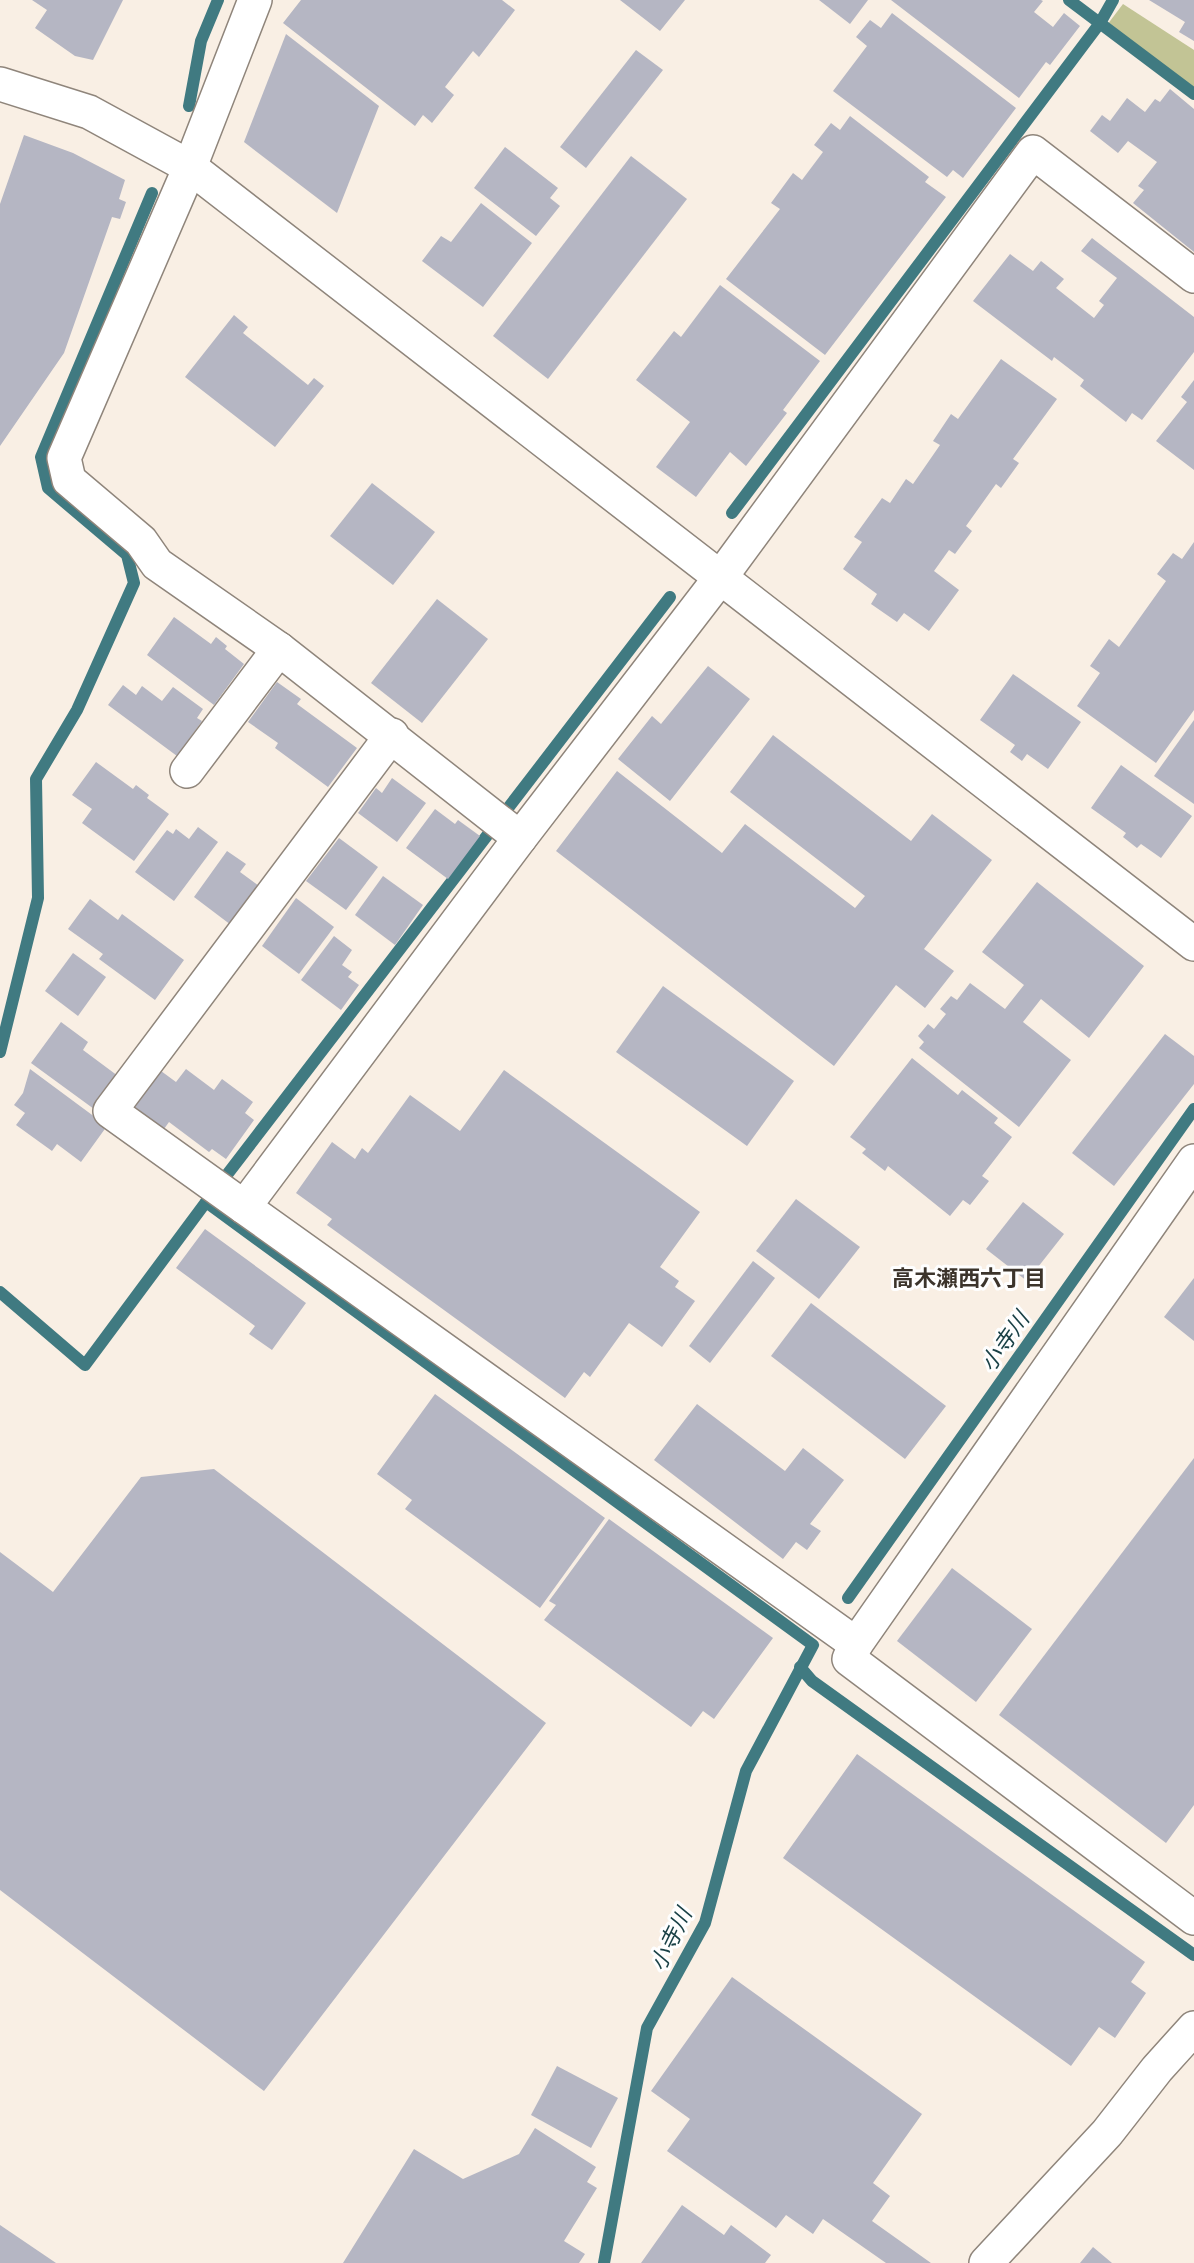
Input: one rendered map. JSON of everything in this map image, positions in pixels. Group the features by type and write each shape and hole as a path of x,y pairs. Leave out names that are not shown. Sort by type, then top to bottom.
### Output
{"street":[{"path":"255,0 190,167 64,458 69,480 141,541 157,564 279,649 392,735 506,827"},
{"path":"0,84 89,112 190,167 1194,944"},
{"path":"227,1195 506,827 720,578 1033,152 1194,276"},
{"path":"187,771 279,649"},
{"path":"392,735 110,1111 855,1644"},
{"path":"1194,1161 855,1644 849,1659 1194,1918"},
{"path":"986,2263 1107,2133 1157,2069 1194,2028"}],"green space":[{"path":"1123,4 1194,50 1194,90 1107,25"}],"building":[{"path":"32,0 123,0 93,60 75,56 35,28 47,10"},
{"path":"301,0 502,0 515,10 479,57 473,51 445,87 454,95 432,123 423,115 415,126 283,23"},
{"path":"620,0 685,0 660,31"},
{"path":"819,0 868,0 850,24"},
{"path":"891,0 1041,0 1043,1 1034,12 1053,27 1064,13 1080,26 1050,65 1046,62 1019,98"},
{"path":"1149,0 1194,0 1194,41 1179,32 1185,22"},
{"path":"892,13 1016,108 963,178 953,170 947,177 833,91 867,46 856,37 870,20 881,28"},
{"path":"286,34 379,106 337,213 244,142"},
{"path":"636,50 663,70 586,168 560,147"},
{"path":"1170,89 1194,109 1194,252 1133,203 1144,190 1138,186 1157,162 1128,141 1118,153 1090,131 1102,115 1110,121 1127,98 1145,112 1155,99 1160,102"},
{"path":"850,116 929,177 925,182 946,197 825,355 726,279 780,209 771,203 793,173 802,180 823,152 814,145 831,123 840,130"},
{"path":"24,135 73,153 125,180 119,199 126,202 120,219 112,217 64,353 0,446 0,204"},
{"path":"505,147 558,188 550,198 560,206 536,236 474,188"},
{"path":"631,156 687,199 548,379 493,336"},
{"path":"481,203 532,243 483,307 422,261 441,236 451,242"},
{"path":"1092,238 1194,317 1194,352 1142,420 1132,413 1126,422 1080,386 1084,380 1054,357 1052,361 973,301 1010,254 1033,271 1041,261 1064,279 1056,288 1094,318 1104,305 1099,301 1117,278 1081,251"},
{"path":"720,285 820,361 783,410 787,413 746,466 730,452 696,497 656,467 690,422 636,380 674,331 681,337"},
{"path":"234,315 248,327 243,333 308,385 314,378 324,386 275,447 185,377"},
{"path":"1001,359 1057,399 1013,459 1019,463 1001,488 996,484 966,526 972,531 955,554 949,550 934,571 959,590 929,631 904,613 897,622 871,604 877,594 843,569 862,542 854,537 882,498 890,503 906,479 913,484 940,445 933,441 951,414 958,419"},
{"path":"1194,380 1194,470 1156,441 1187,402 1181,397"},
{"path":"372,483 435,532 393,585 330,536"},
{"path":"1194,542 1194,710 1156,763 1077,706 1100,673 1090,666 1109,639 1119,647 1166,581 1157,574 1173,553 1182,559"},
{"path":"437,599 488,639 422,723 371,683"},
{"path":"174,617 211,644 216,637 227,646 225,649 244,664 214,705 147,655"},
{"path":"708,666 750,699 670,801 618,759 652,716 661,724"},
{"path":"1013,674 1081,722 1048,769 1027,754 1022,761 1010,752 1015,745 980,720"},
{"path":"277,682 301,699 297,704 357,748 328,787 275,748 278,743 248,722"},
{"path":"123,685 136,695 142,686 162,701 173,687 203,709 197,718 202,721 177,756 108,705"},
{"path":"1194,720 1194,804 1154,776"},
{"path":"773,735 911,841 932,814 992,860 924,949 954,971 925,1008 896,985 834,1066 556,851 617,771 722,853 745,824 855,908 865,896 730,792"},
{"path":"96,762 133,789 136,785 149,795 147,798 169,814 134,861 82,823 92,809 72,795"},
{"path":"1121,765 1192,816 1161,858 1141,844 1137,848 1123,837 1126,833 1091,808"},
{"path":"392,778 426,803 397,842 358,813 376,788 382,793"},
{"path":"435,809 455,824 458,820 480,836 448,879 406,848"},
{"path":"198,827 218,842 174,901 135,872 167,830 173,834 176,829 189,839"},
{"path":"339,838 378,867 346,910 306,881"},
{"path":"227,851 246,864 240,872 259,886 231,925 194,897"},
{"path":"383,876 423,905 395,945 355,915"},
{"path":"1037,882 1144,966 1089,1038 1041,999 1023,1022 1071,1060 1019,1127 919,1048 924,1042 918,1036 928,1024 934,1029 946,1014 940,1009 951,996 957,1000 970,983 1005,1009 1024,985 982,952"},
{"path":"296,898 334,927 299,974 262,946"},
{"path":"90,899 118,920 122,914 184,960 155,1000 99,959 103,954 68,929"},
{"path":"334,936 352,950 342,965 352,972 348,977 359,985 341,1010 301,980"},
{"path":"73,953 106,977 78,1016 45,991"},
{"path":"663,986 794,1081 747,1146 616,1052"},
{"path":"61,1022 88,1042 83,1050 118,1076 94,1109 31,1063"},
{"path":"1165,1034 1194,1056 1194,1084 1114,1186 1072,1153"},
{"path":"912,1058 958,1095 962,1090 998,1118 994,1123 1012,1137 982,1176 989,1181 970,1205 963,1200 950,1216 888,1166 885,1171 862,1153 866,1149 850,1137"},
{"path":"30,1069 107,1126 81,1162 57,1144 52,1151 16,1125 25,1113 14,1105 23,1093"},
{"path":"186,1069 214,1090 222,1079 253,1102 245,1113 254,1120 226,1159 212,1149 209,1152 169,1122 164,1129 135,1107 161,1071 176,1082"},
{"path":"504,1070 700,1212 660,1267 679,1281 675,1287 695,1301 662,1347 629,1323 590,1377 584,1372 565,1398 327,1225 332,1219 296,1193 332,1142 355,1159 362,1148 368,1153 410,1095 460,1131"},
{"path":"796,1199 860,1247 819,1299 756,1251"},
{"path":"1023,1202 1064,1234 1027,1281 986,1249"},
{"path":"205,1229 306,1303 272,1350 249,1334 255,1326 176,1268"},
{"path":"753,1261 775,1278 710,1363 689,1346"},
{"path":"1194,1278 1194,1341 1164,1317"},
{"path":"811,1303 946,1406 905,1459 771,1356"},
{"path":"435,1394 605,1518 540,1608 405,1509 412,1500 377,1474"},
{"path":"697,1404 785,1471 803,1448 844,1480 810,1524 821,1531 807,1550 796,1542 783,1559 654,1460"},
{"path":"1194,1458 1194,1805 1166,1843 999,1715"},
{"path":"214,1469 546,1723 264,2091 0,1890 0,1552 53,1592 141,1477"},
{"path":"609,1519 773,1638 714,1719 703,1711 691,1727 544,1620 556,1605 549,1601"},
{"path":"952,1568 1032,1629 976,1702 897,1641"},
{"path":"857,1754 1145,1962 1131,1982 1146,1993 1115,2038 1099,2027 1071,2066 783,1858"},
{"path":"732,1977 922,2114 873,2183 890,2196 872,2221 931,2263 886,2263 823,2219 813,2234 786,2215 776,2228 667,2151 690,2119 651,2091"},
{"path":"557,2066 618,2098 591,2148 531,2115"},
{"path":"535,2128 596,2167 587,2182 597,2188 564,2241 585,2254 579,2263 343,2263 414,2149 463,2179 519,2154"},
{"path":"682,2205 724,2235 731,2225 771,2255 765,2263 641,2263"},
{"path":"0,2225 56,2263 0,2263"},
{"path":"1093,2247 1112,2263 1080,2263"}],"waterway":[{"path":"189,106 201,41 218,0"},
{"path":"1069,0 1194,94"},
{"path":"732,513 1100,23 1113,0"},
{"path":"0,1052 38,898 36,779 77,710 134,583 127,555 48,488 41,457 152,193"},
{"path":"0,1292 85,1365 206,1202 670,597"},
{"name":"小寺川","path":"848,1598 1194,1109"},
{"path":"206,1202 813,1645 746,1771 705,1923 647,2028 604,2263"},
{"path":"800,1667 812,1681 1194,1955"}],"district":[{"name":"高木瀬西六丁目","path":"969,1277"}]}
